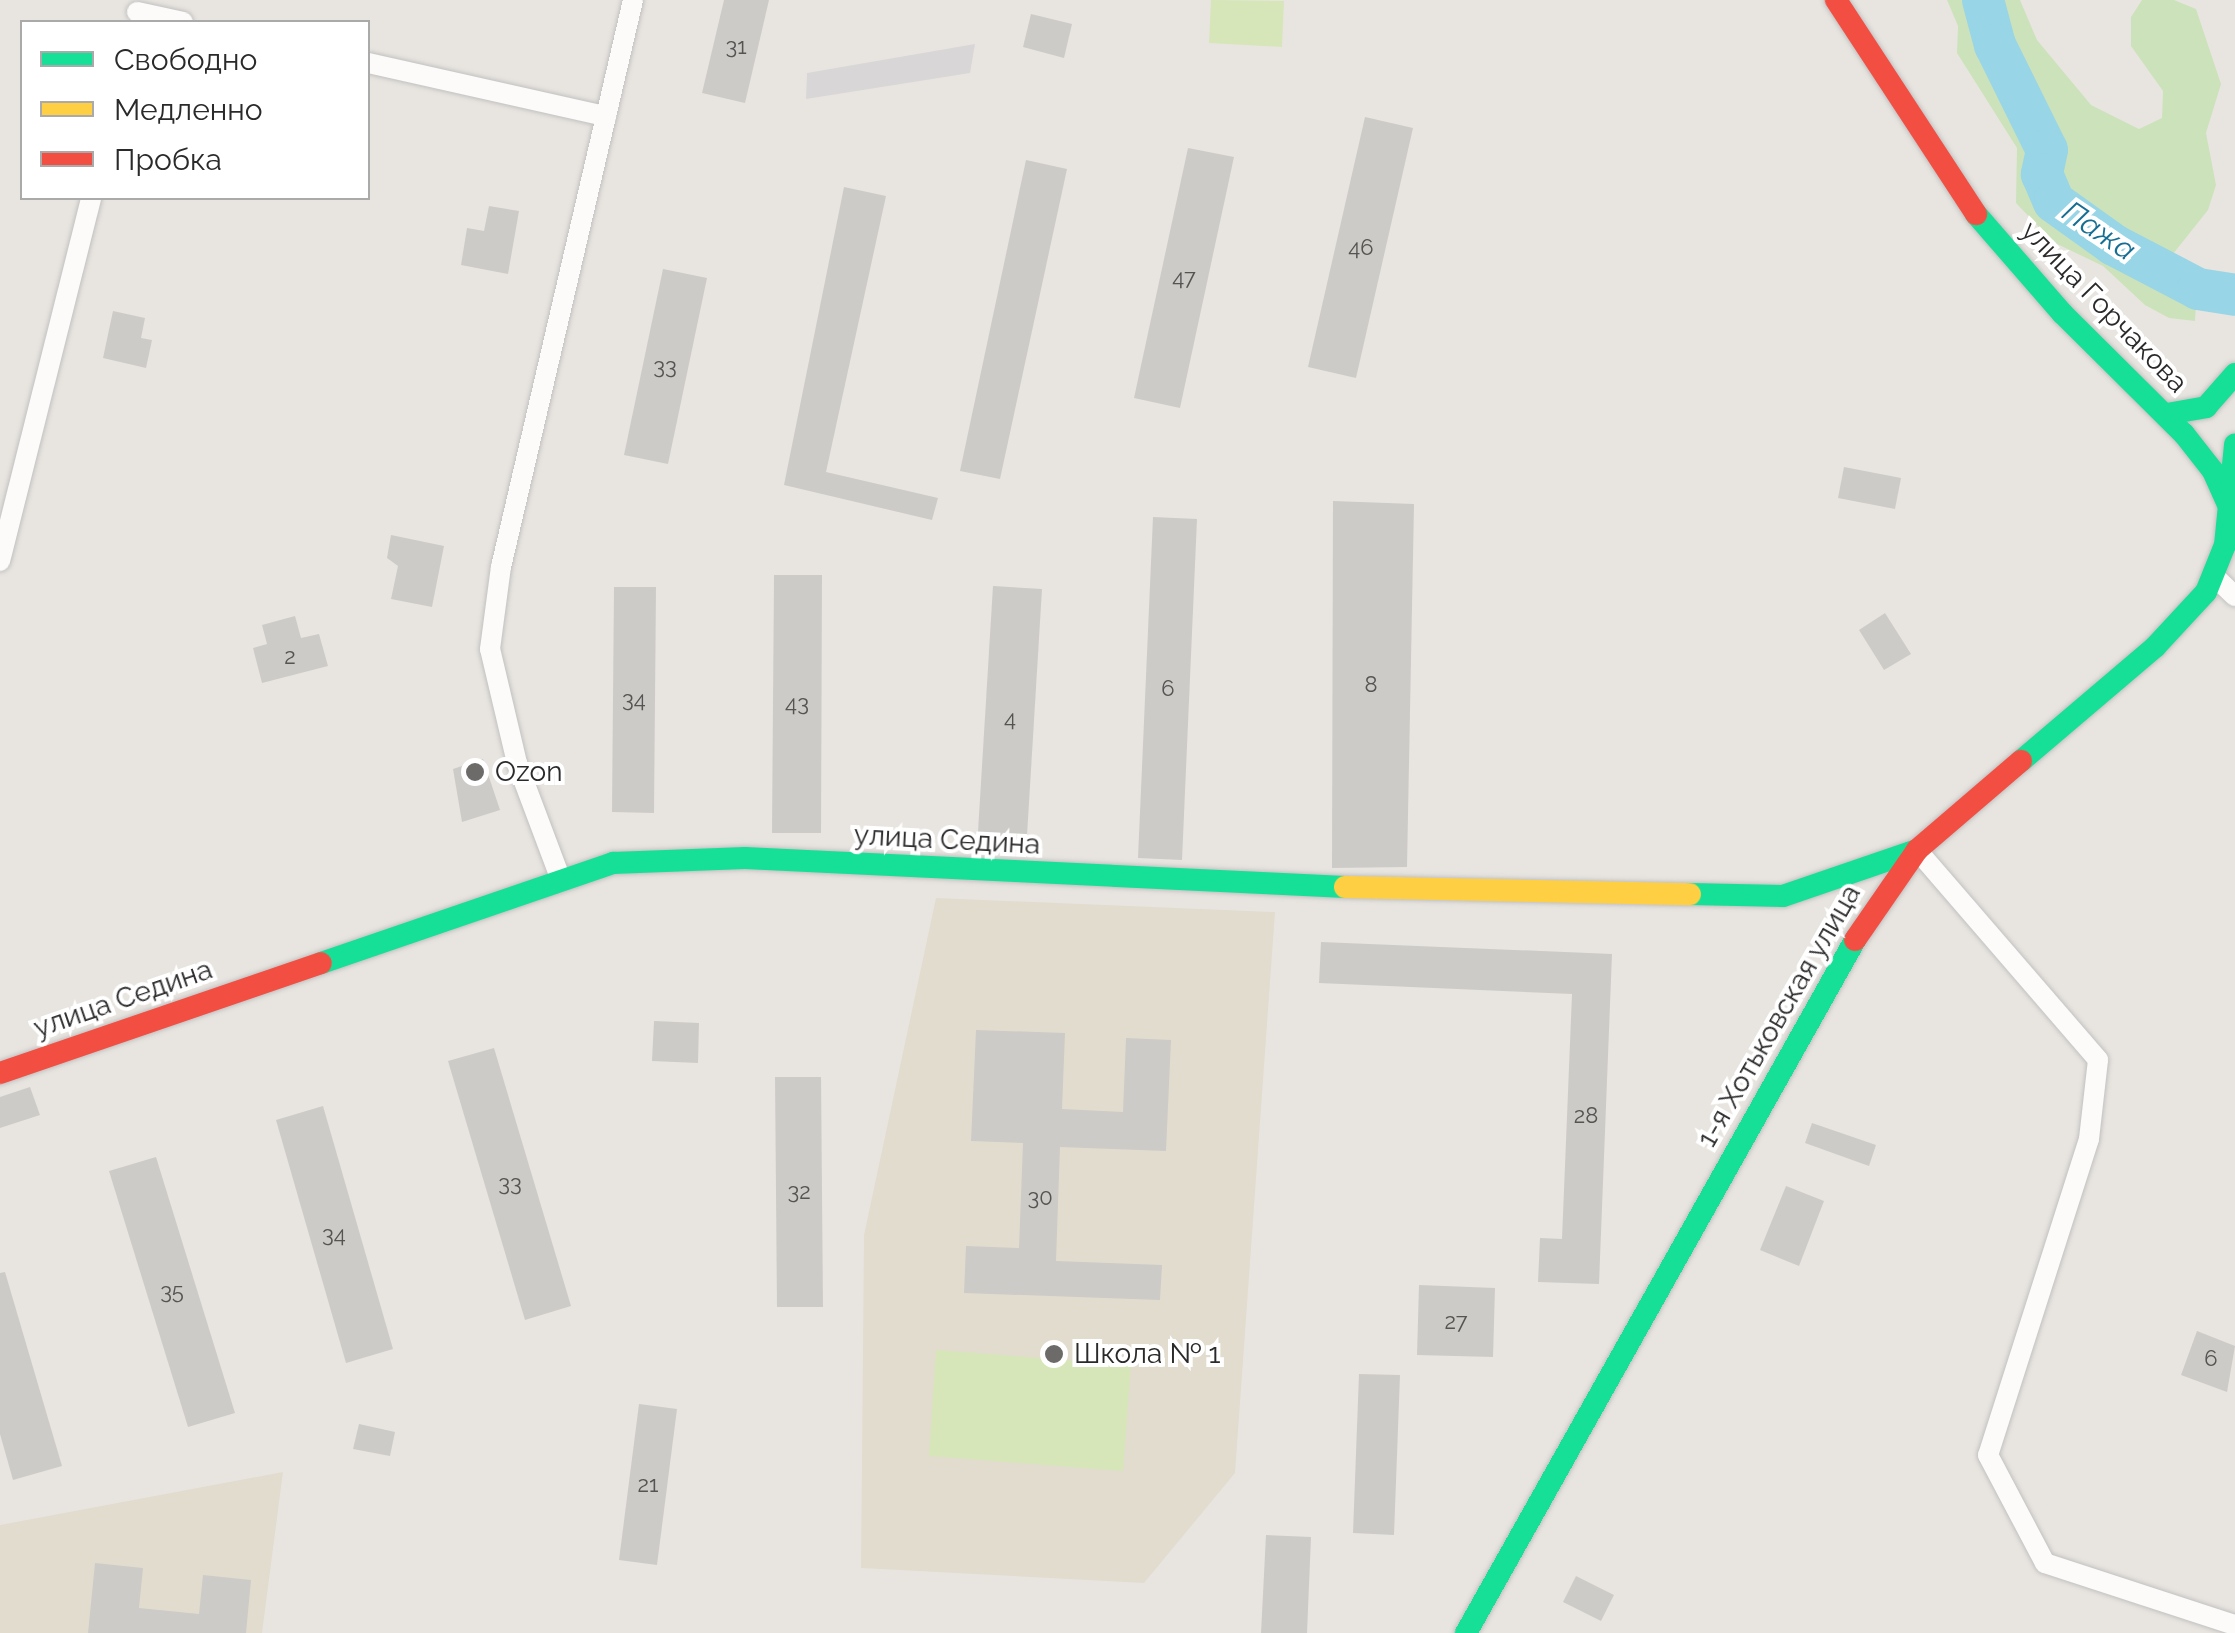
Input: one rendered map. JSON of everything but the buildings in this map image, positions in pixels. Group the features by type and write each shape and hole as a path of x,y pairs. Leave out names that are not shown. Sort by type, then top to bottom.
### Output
{"main road":[{"name":"улица Горчакова","path":"1836,0 1970,207 2062,313 2166,414 2213,471 2229,506"},
{"path":"2166,414 2206,407 2235,374"},
{"name":"1-я Хотьковская улица","path":"1466,1633 1862,925 1917,850 2156,647 2214,576 2229,506 2235,444"},
{"name":"улица Седина","path":"0,1073 614,863 745,858 1217,885 1782,896 1917,850"}],"street":[{"path":"561,880 516,763 490,650 502,567 632,0"},
{"path":"137,12 174,20"},
{"path":"370,64 606,116"},
{"path":"0,561 90,200"},
{"path":"2214,576 2235,596"},
{"path":"1917,850 2098,1060 2089,1138 1988,1455 2045,1563 2235,1625"}],"shaded area":[{"path":"975,44 970,73 806,99 807,73"},
{"name":"Школа № 1","path":"936,898 1275,912 1235,1473 1144,1583 861,1568 864,1235"},
{"path":"283,1472 262,1633 0,1633 0,1525"}],"green space":[{"path":"1211,0 1284,1 1282,47 1209,43"},
{"path":"1947,0 2020,0 2037,40 2091,105 2139,129 2162,118 2163,91 2131,46 2131,17 2142,0 2174,0 2196,9 2221,84 2206,133 2216,185 2208,210 2173,254 2196,305 2195,321 2169,318 2145,305 2103,266 2053,242 2016,203 2017,148 1957,53 1958,26"},
{"path":"936,1350 1131,1365 1123,1471 929,1456"}],"waterway":[{"name":"Пажа","path":"1983,0 1995,45 2047,150 2042,174 2054,202 2114,245 2198,289 2235,295"}],"traffic: fast":[{"path":"1976,214 2062,313 2184,434 2213,471 2228,505"},
{"path":"2167,414 2206,407 2235,374"},
{"path":"2021,761 2155,647 2206,592 2225,545 2235,444"},
{"path":"1690,894 1783,896 1917,850"},
{"path":"321,963 613,863 745,858 1345,887"},
{"path":"1466,1633 1855,940"}],"traffic: slow":[{"path":"1345,887 1690,894"}],"traffic: jam":[{"path":"1836,0 1976,214"},
{"path":"1855,940 1917,850 2021,761"},
{"path":"0,1073 321,963"}],"place":[{"name":"Ozon","path":"475,772"},
{"name":"Школа № 1","path":"1054,1354"}]}
